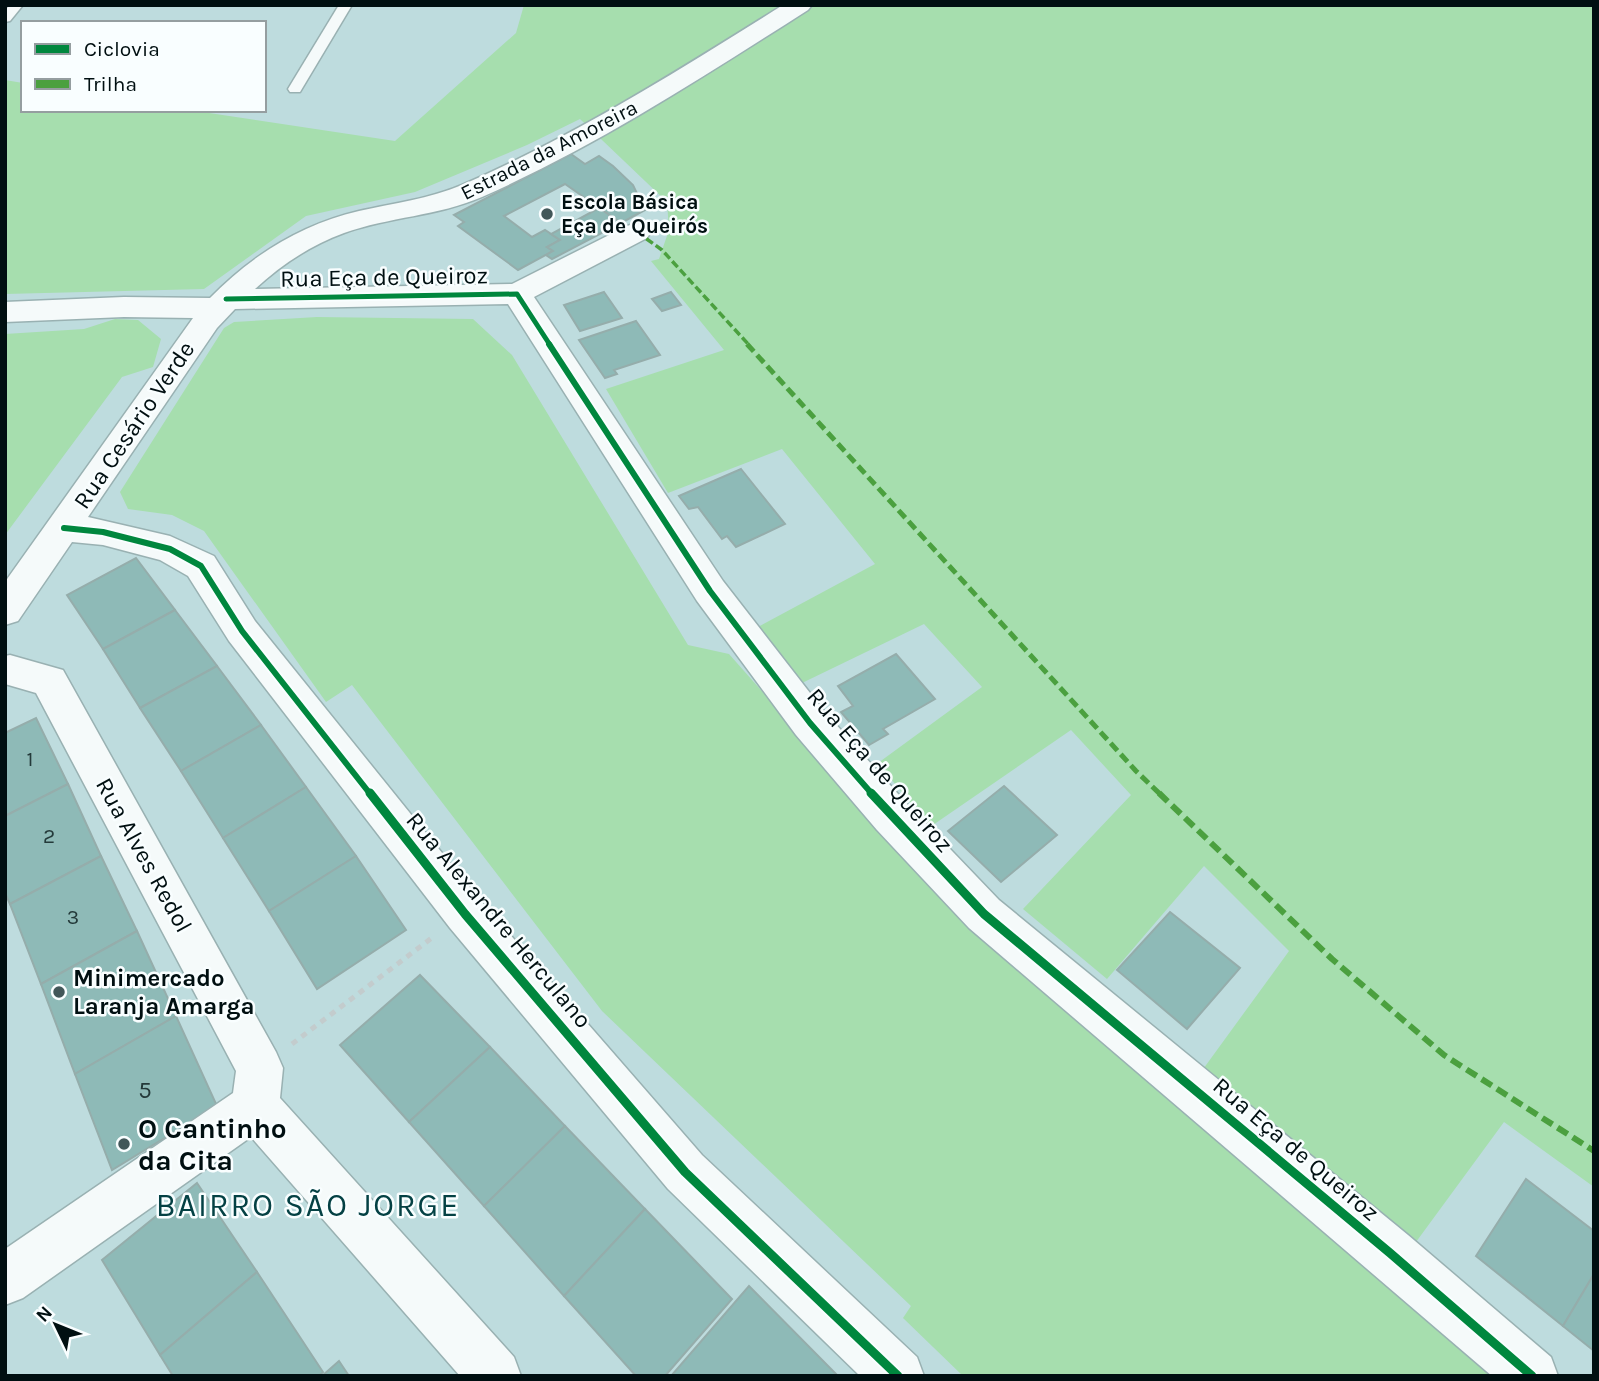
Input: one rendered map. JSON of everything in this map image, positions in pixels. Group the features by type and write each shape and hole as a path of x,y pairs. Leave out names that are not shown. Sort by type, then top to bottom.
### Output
{"street":[{"name":"Estrada da Amoreira","path":"221,304 261,267 300,242 343,224 446,201 493,181 650,99 800,5"},
{"path":"517,294 637,232"},
{"name":"Rua Eça de Queiroz","path":"5,312 517,294 710,591 810,723 892,817 984,914 1391,1253 1532,1376"},
{"name":"Rua Cesário Verde","path":"5,611 194,338 221,304"},
{"name":"Rua Alexandre Herculano","path":"64,528 103,532 170,548 201,566 242,632 465,914 685,1172 898,1376"},
{"name":"Rua Alves Redol","path":"10,670 49,681 258,1087 495,1376"},
{"path":"5,1280 258,1087"}],"lane":[{"path":"5,18 18,5"},
{"path":"295,89 346,5"}],"path":[{"path":"258,1087 465,914"}],"green space":[{"path":"524,5 1594,5 1594,1187 1504,1122 1416,1242 1201,1072 1289,951 1204,866 1107,979 1023,909 1131,795 1071,730 930,827 878,763 982,687 924,624 802,683 754,629 875,564 782,449 668,493 606,389 724,350 651,261 659,259 669,230 667,202 580,119 527,145 415,192 306,216 204,289 5,294 5,80 21,83 21,112 202,112 395,141 516,33"},
{"path":"317,317 473,319 512,355 688,645 729,654 980,938 1495,1376 963,1376 903,1318 911,1306 602,1011 352,685 326,702 204,531 172,515 128,509 120,492 224,328 234,322"},
{"path":"115,319 138,320 161,339 153,367 122,377 5,535 5,334 84,329"}],"building":[{"path":"571,154 585,164 599,156 613,166 633,185 645,210 621,223 565,184 504,216 532,237 545,230 560,240 547,247 553,251 518,270 458,226 464,222 454,215"},
{"path":"599,208 621,223 552,259 546,255 553,251 547,247 560,240 551,234"},
{"path":"604,292 622,318 580,331 564,305"},
{"path":"671,292 681,305 662,311 652,299"},
{"path":"636,321 660,355 614,370 617,374 605,378 579,340"},
{"path":"741,469 785,524 736,547 727,536 722,539 698,507 689,509 679,496"},
{"path":"136,558 175,610 103,649 67,595"},
{"path":"175,610 217,666 140,708 103,649"},
{"path":"896,654 935,699 883,729 888,734 869,745 841,712 853,706 838,686"},
{"path":"217,666 261,725 181,771 140,708"},
{"path":"36,718 68,784 5,816 5,733"},
{"path":"261,725 306,787 223,838 181,771"},
{"path":"68,784 101,856 10,904 5,893 5,816"},
{"path":"1004,786 1057,835 1001,882 948,831"},
{"path":"306,787 356,856 269,911 223,838"},
{"path":"101,856 137,931 41,984 10,904"},
{"path":"356,856 406,930 317,989 269,911"},
{"path":"1170,912 1240,968 1187,1029 1117,970"},
{"path":"137,931 176,1016 75,1074 41,984"},
{"path":"420,975 490,1047 409,1122 340,1045"},
{"path":"176,1016 217,1106 112,1170 75,1074"},
{"path":"490,1047 565,1126 484,1206 409,1122"},
{"path":"565,1126 645,1209 564,1296 484,1206"},
{"path":"1526,1179 1594,1231 1594,1274 1563,1326 1476,1256"},
{"path":"197,1183 257,1272 160,1355 102,1260"},
{"path":"645,1209 732,1299 665,1376 636,1376 564,1296"},
{"path":"257,1272 323,1372 319,1376 173,1376 160,1355"},
{"path":"1594,1274 1594,1351 1563,1326"},
{"path":"749,1286 838,1376 671,1376"},
{"path":"339,1361 349,1376 322,1376"}],"marked path":[{"path":"637,232 662,250 1136,771 1332,959 1444,1055 1594,1151"}],"cycle path":[{"path":"226,299 517,294 710,591 810,723 892,817 984,914 1390,1253 1532,1376"},
{"path":"64,528 103,532 170,549 201,566 242,631 465,914 685,1172 898,1376"}],"place":[{"name":"Escola Básica Eça de Queirós","path":"547,214"},
{"name":"Minimercado Laranja Amarga","path":"59,992"},
{"name":"O Cantinho da Cita","path":"124,1144"}],"district":[{"name":"BAIRRO SÃO JORGE","path":"308,1205"}]}
